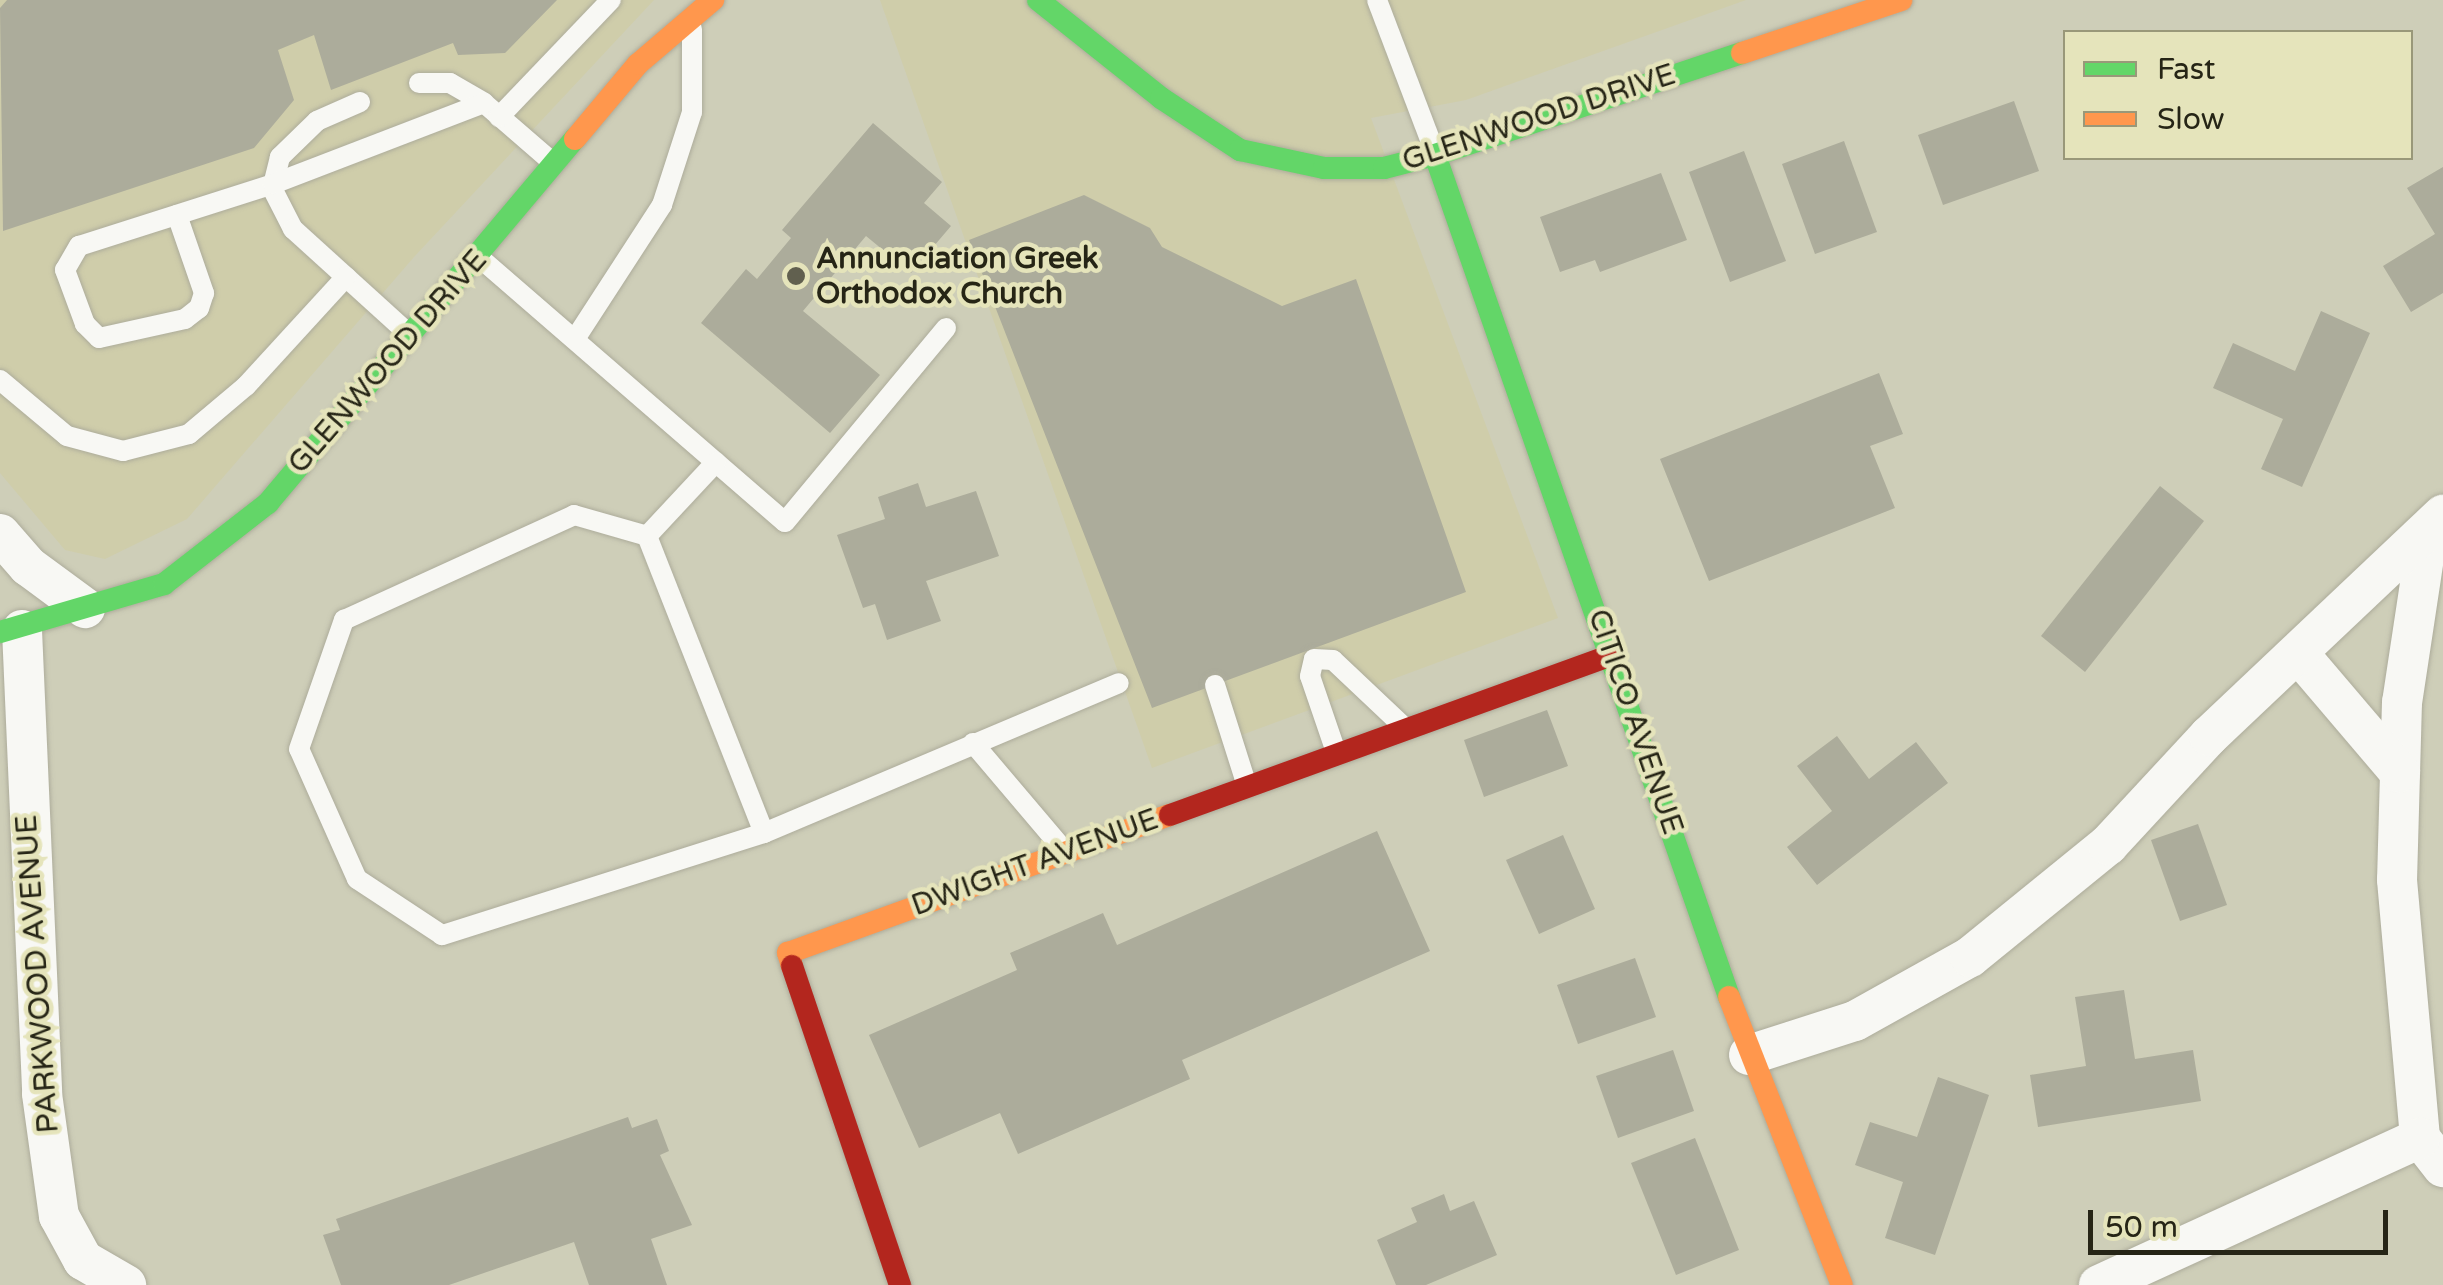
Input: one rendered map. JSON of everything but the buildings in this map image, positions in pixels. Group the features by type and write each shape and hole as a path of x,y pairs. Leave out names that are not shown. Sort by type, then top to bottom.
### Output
{"street":[{"name":"GLENWOOD DRIVE","path":"11,631 164,584 268,503 557,167 638,64 713,0"},
{"name":"GLENWOOD DRIVE","path":"1038,0 1161,98 1240,150 1324,168 1384,168 1435,155 1901,0"},
{"name":"CITICO AVENUE","path":"1435,155 1750,1055 1842,1285"},
{"path":"1750,1055 1855,1020 1970,957 2108,845 2298,653 2435,523"},
{"path":"2099,1285 2431,1153 2397,880 2402,702 2435,523"},
{"path":"0,534 28,566 85,608"},
{"name":"PARKWOOD AVENUE","path":"11,631 42,1094 59,1216 83,1260 126,1285"},
{"path":"2298,653 2400,774"},
{"name":"DWIGHT AVENUE","path":"900,1285 788,952 1613,656"}],"lane":[{"path":"177,215 204,293 199,308 185,319 99,338 85,324 65,270 68,257 78,246 492,110 611,0"},
{"path":"575,340 662,204 692,112 692,18 673,0"},
{"path":"1376,0 1435,155"},
{"path":"419,83 450,84 492,110 557,167"},
{"path":"360,102 317,121 280,157 273,184 294,229 410,335"},
{"path":"478,256 785,522 946,328"},
{"path":"0,380 66,436 123,451 189,434 246,386 346,277"},
{"path":"648,536 716,462"},
{"path":"648,536 574,515 344,620 299,749 357,878 442,935 764,833 1119,684"},
{"path":"648,536 764,833"},
{"path":"1337,754 1310,676 1312,654 1334,660 1407,730"},
{"path":"1214,685 1248,787"},
{"path":"973,743 1066,852"}],"shaded area":[{"path":"0,0 654,0 414,257 187,519 105,559 65,550 0,473"},
{"path":"880,0 1746,0 1466,100 1371,118 1558,618 1152,768"}],"traffic: fast":[{"path":"1038,0 1161,98 1240,150 1324,168 1384,168 1435,155 1742,53"},
{"path":"0,632 164,584 268,503 575,139"},
{"path":"1435,155 1729,997"}],"traffic: slow":[{"path":"575,139 638,64 713,0"},
{"path":"1742,53 1901,0"},
{"path":"792,966 788,953 1170,815"},
{"path":"1729,997 1842,1285"}],"traffic: jam":[{"path":"1170,815 1613,655"},
{"path":"792,966 900,1285"}],"place":[{"name":"Annunciation Greek Orthodox Church","path":"796,276"}]}
